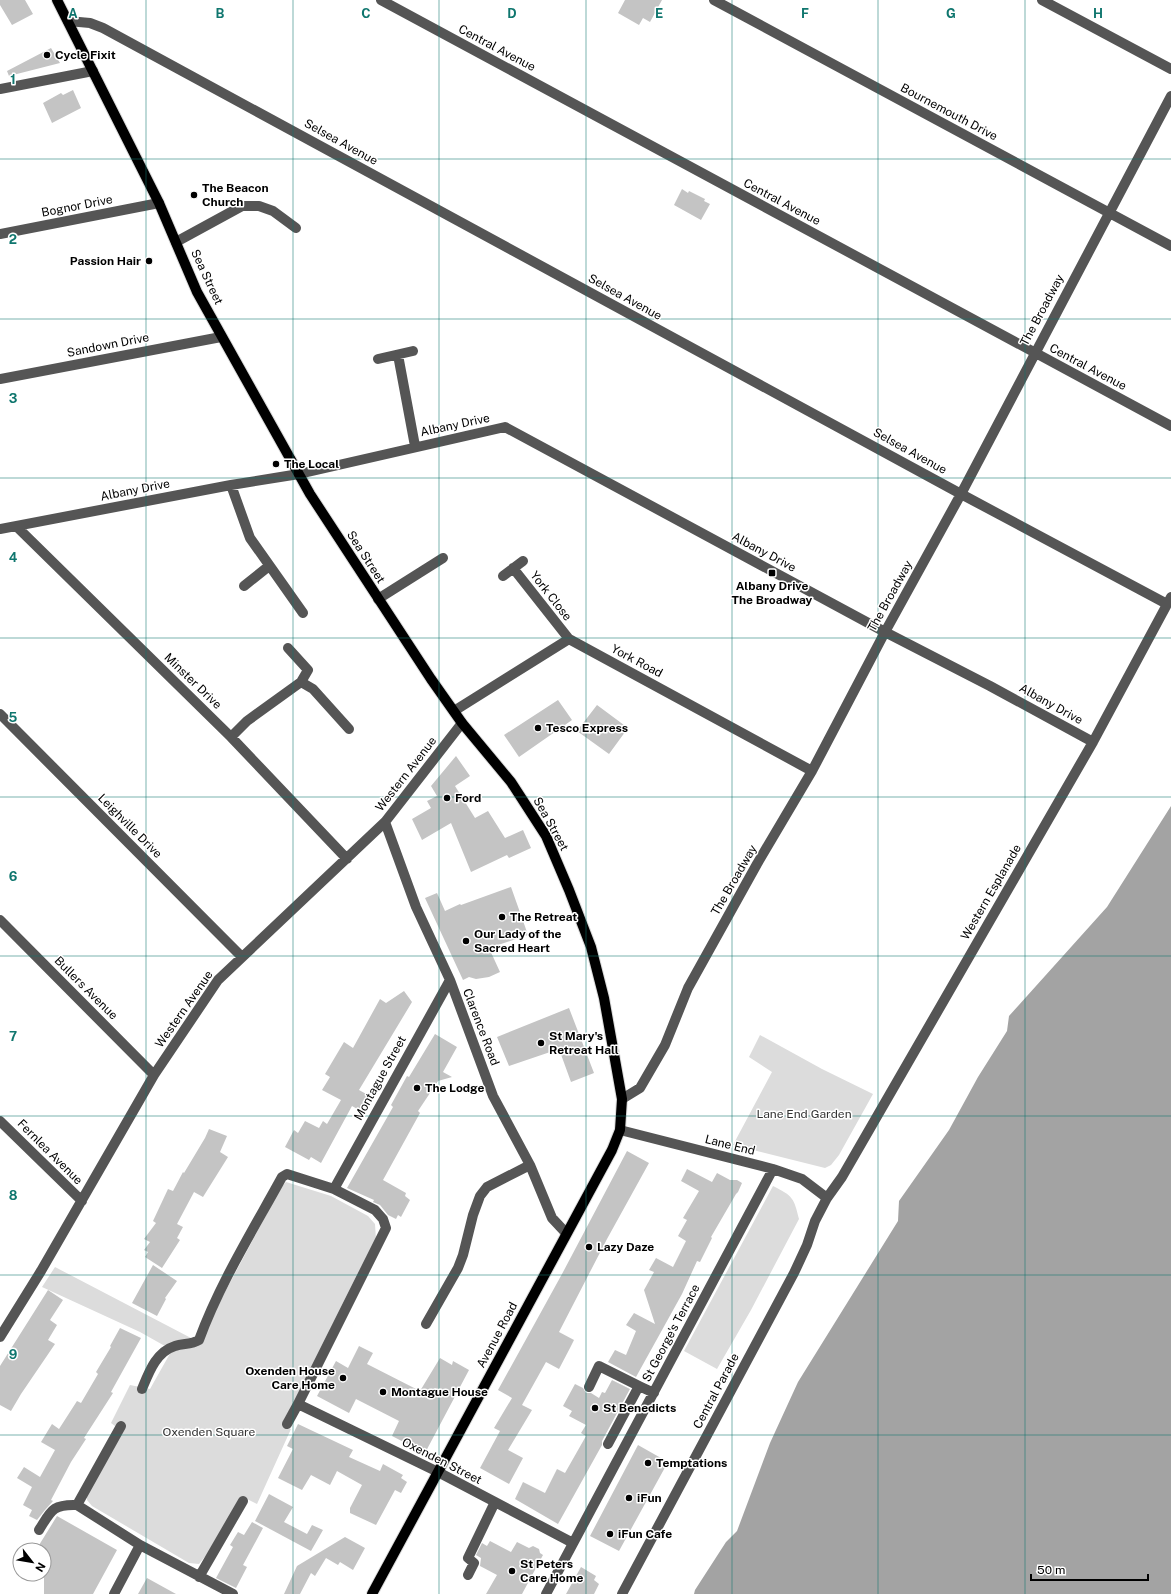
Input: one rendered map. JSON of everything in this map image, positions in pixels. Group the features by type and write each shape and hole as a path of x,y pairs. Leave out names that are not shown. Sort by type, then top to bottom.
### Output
{"main road":[{"name":"Sea Street","path":"57,0 159,203 198,292 221,337 310,494 378,599 462,723 511,782 546,836 591,947 608,1020 622,1099 620,1130"},
{"name":"Avenue Road","path":"372,1594 612,1150 620,1130"}],"street":[{"name":"Central Avenue","path":"381,0 1171,426"},
{"name":"Bournemouth Drive","path":"714,0 1171,246"},
{"path":"1042,0 1171,69"},
{"name":"Selsea Avenue","path":"68,21 90,23 103,28 961,494 1169,600"},
{"path":"1,86 93,71"},
{"name":"The Broadway","path":"622,1099 640,1088 665,1045 688,988 812,771 885,632 961,494 1034,353 1171,96"},
{"name":"Bognor Drive","path":"0,234 159,203"},
{"path":"176,242 242,206 258,206 273,211 296,228"},
{"name":"Sandown Drive","path":"0,380 221,337"},
{"path":"378,359 413,351"},
{"name":"Albany Drive","path":"398,355 415,446"},
{"name":"Albany Drive","path":"0,529 231,485 299,474 415,446 505,427 885,632 990,686 1093,742"},
{"path":"231,485 250,538 303,613"},
{"name":"Minster Drive","path":"16,526 231,737 347,859"},
{"path":"378,599 443,558"},
{"name":"York Close","path":"503,576 524,561"},
{"path":"244,586 269,566"},
{"name":"York Close","path":"513,568 569,639"},
{"name":"Western Esplanade","path":"827,1198 842,1177 1093,742 1169,600"},
{"path":"454,711 569,639"},
{"name":"York Road","path":"569,639 812,771"},
{"path":"231,737 247,721 301,682 308,670 288,648"},
{"path":"301,682 313,689 349,729"},
{"name":"Leighville Drive","path":"0,714 242,957"},
{"name":"Western Avenue","path":"0,1337 3,1324 41,1271 154,1074 218,980 386,822 462,723"},
{"name":"Clarence Road","path":"386,822 416,907 450,980 493,1096 530,1165 552,1218 566,1233"},
{"name":"Bullers Avenue","path":"0,920 154,1074"},
{"name":"Montague Street","path":"334,1189 450,980"},
{"name":"Fernlea Avenue","path":"0,1120 82,1201"},
{"name":"Lane End","path":"620,1130 773,1169 802,1179 827,1198"},
{"path":"426,1324 458,1268 480,1196 487,1187 530,1165"},
{"name":"St George's Terrace","path":"546,1594 773,1169"},
{"path":"142,1389 152,1365 166,1349 177,1345 194,1343 199,1340 212,1307 282,1177 287,1174 294,1175 334,1189 375,1210 383,1219 386,1228 287,1424"},
{"name":"Central Parade","path":"622,1594 794,1273 807,1245 815,1221 827,1198"},
{"path":"589,1387 599,1366 654,1394"},
{"path":"608,1444 639,1386"},
{"name":"Oxenden Street","path":"298,1404 438,1472 573,1544"},
{"path":"77,1505 121,1426"},
{"path":"199,1577 243,1501"},
{"path":"468,1575 474,1563 468,1558 495,1502"},
{"path":"39,1530 53,1509 63,1506 77,1505 140,1545 233,1594"},
{"path":"114,1594 140,1545"}],"green space":[{"name":"Lane End Garden","path":"760,1035 822,1069 873,1094 839,1155 831,1165 825,1168 733,1145 772,1072 749,1057"},
{"name":"Oxenden Square","path":"286,1182 331,1196 368,1216 375,1224 376,1240 284,1419 282,1425 291,1429 257,1504 243,1497 199,1564 189,1563 92,1506 87,1500 87,1494 123,1432 111,1423 130,1385 150,1389 172,1350 140,1332 42,1287 55,1267 191,1338 200,1339 281,1187"},
{"path":"773,1186 785,1192 792,1198 796,1206 799,1219 751,1310 717,1369 684,1351"}],"shaded area":[{"path":"1171,806 1171,1594 694,1594 695,1590 726,1542 737,1531 770,1443 798,1382 898,1221 899,1201 949,1130 978,1077 1007,1031 1009,1016 1107,907"}],"building":[{"path":"0,0 25,0 33,14 12,25 0,5"},
{"path":"625,0 662,0 650,22 643,18 639,25 618,13"},
{"name":"Cycle Fixit","path":"51,48 60,63 9,76 7,71"},
{"path":"73,90 81,108 52,123 43,103 61,93 63,95"},
{"path":"682,189 688,193 689,191 705,199 704,201 710,204 701,220 674,205"},
{"name":"Tesco Express","path":"558,700 572,720 519,757 504,735"},
{"path":"597,705 628,728 609,754 577,731"},
{"path":"456,756 470,776 455,786 475,818 488,811 505,838 523,830 531,848 509,858 507,855 471,872 451,823 422,840 412,819 431,808 427,801 437,796 431,786"},
{"path":"511,887 528,935 489,948 500,972 489,977 476,979 469,977 463,980 425,898 437,893 445,911 460,904 461,905"},
{"path":"404,991 412,1002 359,1090 368,1095 359,1110 352,1106 321,1163 311,1157 309,1160 285,1147 294,1130 298,1133 305,1121 319,1128 323,1121 327,1124 341,1100 322,1090 330,1077 325,1074 344,1042 353,1048 380,999 386,1003"},
{"name":"St Mary's Retreat Hall","path":"569,1008 594,1073 571,1082 559,1049 509,1066 497,1037"},
{"path":"435,1034 457,1047 443,1072 452,1077 438,1081 418,1111 420,1113 383,1180 406,1193 405,1196 410,1200 401,1217 398,1215 396,1219 388,1215 380,1205 373,1202 374,1200 347,1188 393,1107 391,1105 407,1076 409,1077"},
{"path":"209,1129 227,1136 220,1152 228,1157 203,1197 194,1192 177,1224 183,1227 177,1238 180,1240 162,1268 145,1257 148,1252 144,1250 150,1242 144,1239 156,1223 153,1221 168,1189 173,1191"},
{"path":"627,1151 649,1163 607,1239 559,1332 574,1340 559,1369 546,1362 522,1405 532,1410 508,1450 523,1458 509,1484 480,1468 500,1431 494,1428 512,1398 498,1390 562,1274"},
{"path":"687,1169 712,1182 717,1173 730,1180 737,1180 742,1183 711,1237 712,1238 700,1262 697,1261 682,1294 636,1377 608,1362 615,1350 626,1355 636,1331 626,1325 634,1313 655,1324 644,1290 654,1272 649,1270 656,1258 673,1267 686,1241 678,1236 687,1220 683,1218 699,1191 681,1181"},
{"path":"153,1265 177,1281 165,1298 166,1299 157,1316 132,1303"},
{"path":"48,1290 63,1300 50,1320 57,1325 48,1340 55,1344 11,1411 0,1405 0,1366"},
{"path":"120,1328 141,1338 111,1392 113,1393 84,1438 86,1439 71,1462 51,1500 53,1501 37,1520 29,1516 32,1510 23,1505 32,1487 17,1478 24,1467 40,1477 55,1450 41,1442 52,1424 59,1429 77,1401 81,1403 98,1374 96,1372"},
{"path":"359,1346 373,1353 367,1364 420,1391 440,1358 452,1365 453,1361 469,1370 425,1453 392,1436 399,1421 356,1399 349,1413 317,1396 336,1361 348,1368"},
{"path":"612,1380 630,1389 602,1441 602,1445 558,1524 515,1499 523,1482 545,1493 557,1469 565,1473 586,1436 581,1433 586,1425 569,1416 572,1411 563,1406 575,1384 583,1388 586,1393 591,1393 599,1398 602,1392 605,1393"},
{"path":"298,1424 353,1450 349,1457 380,1471 383,1464 403,1475 401,1478 407,1482 401,1493 395,1490 376,1525 350,1513 350,1508 362,1485 337,1471 330,1485 311,1475 302,1490 278,1478 293,1449 287,1446"},
{"path":"638,1445 668,1462 619,1551 590,1536"},
{"path":"269,1494 293,1507 284,1522 307,1534 312,1525 323,1530 311,1551 255,1521"},
{"path":"57,1516 117,1550 93,1594 44,1594 44,1582 52,1582 52,1542 41,1542"},
{"path":"252,1522 263,1528 243,1565 247,1567 236,1588 216,1578 233,1547 230,1545 238,1532 244,1535"},
{"path":"345,1537 365,1548 353,1570 340,1562 338,1565 326,1558 315,1576 311,1573 300,1594 284,1594 297,1566"},
{"name":"St Peters Care Home","path":"490,1541 511,1552 517,1542 529,1548 533,1546 539,1549 540,1553 543,1555 522,1594 486,1594 497,1575 480,1566 481,1558 476,1555 482,1543 487,1546"},
{"path":"581,1567 596,1576 594,1580 599,1584 594,1594 566,1594"},
{"path":"147,1578 176,1594 138,1594"}],"place":[{"name":"Cycle Fixit","path":"47,55"},
{"name":"The Beacon Church","path":"194,195"},
{"name":"Passion Hair","path":"149,261"},
{"name":"The Local","path":"276,464"},
{"name":"Albany Drive The Broadway","path":"772,573"},
{"name":"Tesco Express","path":"538,728"},
{"name":"Ford","path":"447,798"},
{"name":"The Retreat","path":"502,917"},
{"name":"Our Lady of the Sacred Heart","path":"466,941"},
{"name":"St Mary's Retreat Hall","path":"541,1043"},
{"name":"The Lodge","path":"417,1088"},
{"name":"Lazy Daze","path":"589,1247"},
{"name":"Oxenden House Care Home","path":"343,1378"},
{"name":"Montague House","path":"383,1392"},
{"name":"St Benedicts","path":"595,1408"},
{"name":"Temptations","path":"648,1463"},
{"name":"iFun","path":"629,1498"},
{"name":"iFun Cafe","path":"610,1534"},
{"name":"St Peters Care Home","path":"512,1571"}]}
